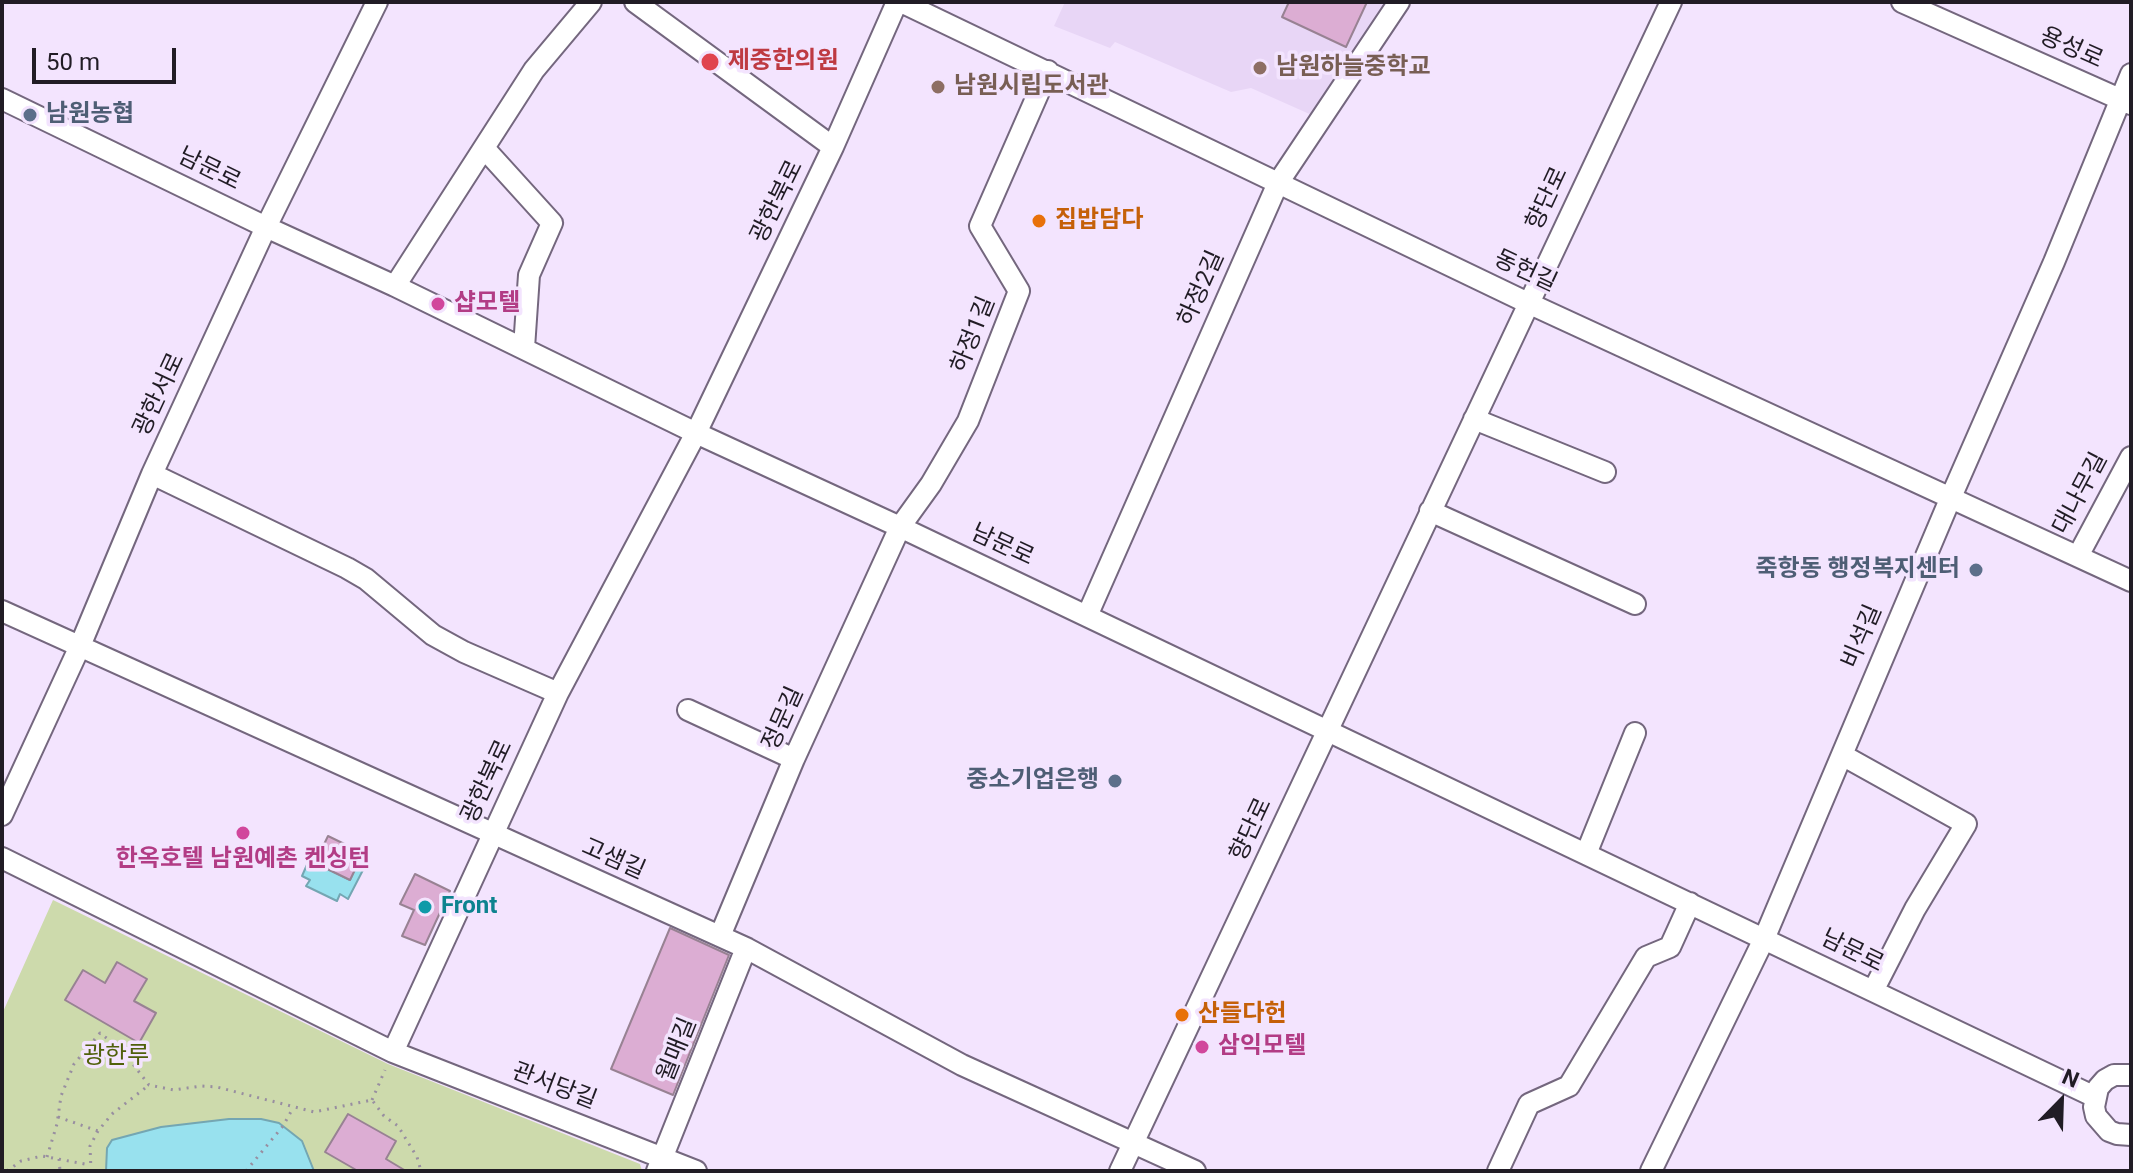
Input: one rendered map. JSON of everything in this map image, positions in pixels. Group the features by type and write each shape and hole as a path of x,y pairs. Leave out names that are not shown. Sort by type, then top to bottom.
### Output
{"street":[{"name":"광한서로","path":"2,815 80,646 152,474 266,227 377,2"},
{"path":"395,286 534,70 591,2"},
{"name":"광한북로","path":"635,2 833,147"},
{"name":"광한북로","path":"393,1052 558,693 696,433 899,2"},
{"name":"동헌길","path":"899,2 1528,303 2131,581"},
{"name":"하정2길","path":"1087,616 1278,183 1399,2"},
{"name":"향단로","path":"1120,1171 1671,2"},
{"name":"용성로","path":"1902,2 2126,101"},
{"name":"하정1길","path":"900,527 931,484 968,421 1019,291 980,226 1048,71"},
{"name":"비석길","path":"1651,1171 1764,939 1951,497 2126,101 2131,74"},
{"name":"남문로","path":"2,99 696,433 1328,730 2095,1097"},
{"path":"484,148 552,223 529,275 524,348"},
{"path":"1474,419 1605,472"},
{"name":"대나무길","path":"2078,556 2131,457"},
{"path":"152,474 347,568 366,579 433,635 558,693"},
{"path":"1430,511 1635,604"},
{"name":"정문길","path":"720,936 794,759 900,527"},
{"name":"고샘길","path":"2,611 746,948 962,1065 1195,1171"},
{"path":"688,710 794,759"},
{"path":"1586,854 1635,733"},
{"path":"1842,755 1966,824 1915,909 1873,991"},
{"path":"2,858 393,1052"},
{"path":"1498,1171 1529,1104 1569,1086 1646,957 1670,947 1690,903"},
{"name":"월매길","path":"660,1164 746,948"},
{"name":"관서당길","path":"393,1052 660,1164 696,1171"},
{"path":"2131,1075 2114,1075 2105,1080 2095,1097 2096,1116 2102,1125 2117,1134 2131,1135"}],"path":[{"path":"47,1157 61,1096 74,1064 100,1033 122,1050 149,1085 174,1090 217,1087 314,1112 372,1100"},
{"path":"372,1100 393,1052"},
{"path":"91,1171 90,1146 98,1131 112,1114 149,1085"},
{"path":"372,1100 384,1116 398,1126 417,1157 421,1171"},
{"path":"246,1171 283,1126 293,1108"},
{"path":"58,1117 98,1131"},
{"path":"7,1171 21,1161 47,1157 90,1165"},
{"path":"59,1159 60,1171"}],"shaded area":[{"name":"남원하늘중학교","path":"1065,2 1389,2 1314,116 1251,88 1231,92 1115,42 1110,48 1054,26"}],"green space":[{"name":"광한루","path":"53,900 388,1064 640,1164 642,1171 2,1171 2,1014"}],"water":[{"path":"313,851 319,853 315,863 350,880 356,867 363,870 348,899 340,894 337,901 306,886 310,880 302,876"},
{"path":"229,1119 261,1119 279,1123 302,1141 314,1171 106,1171 107,1148 112,1140 161,1127"}],"building":[{"path":"1289,2 1367,2 1346,47 1282,17"},
{"path":"328,836 363,853 350,880 315,863"},
{"name":"Front","path":"415,874 450,891 425,945 402,936 414,910 400,904"},
{"path":"670,928 729,955 673,1095 611,1069"},
{"path":"117,962 147,979 134,1001 156,1013 139,1043 65,1000 83,970 105,983"},
{"path":"348,1114 396,1141 386,1159 406,1171 358,1171 325,1152"}],"place":[{"name":"제중한의원","path":"710,62"},
{"name":"남원하늘중학교","path":"1260,68"},
{"name":"남원시립도서관","path":"938,87"},
{"name":"남원농협","path":"30,115"},
{"name":"집밥담다","path":"1039,221"},
{"name":"샵모텔","path":"438,304"},
{"name":"죽항동 행정복지센터","path":"1976,570"},
{"name":"중소기업은행","path":"1115,781"},
{"name":"한옥호텔 남원예촌 켄싱턴","path":"243,833"},
{"name":"Front","path":"425,907"},
{"name":"산들다헌","path":"1182,1015"},
{"name":"삼익모텔","path":"1202,1047"}]}
